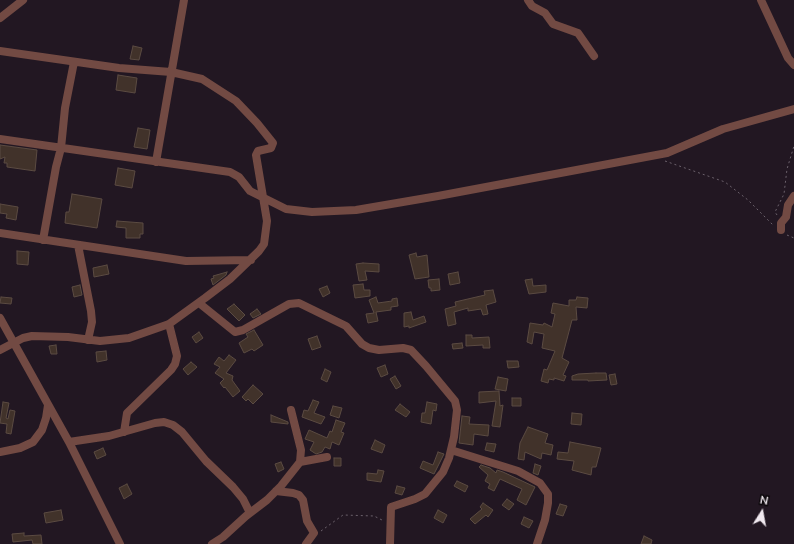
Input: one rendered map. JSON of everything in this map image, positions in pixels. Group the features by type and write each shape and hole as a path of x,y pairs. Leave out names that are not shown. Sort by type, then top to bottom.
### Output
{"street":[{"path":"0,18 23,0"},
{"path":"156,162 184,0"},
{"path":"528,0 532,6 545,13 553,24 578,32 594,56"},
{"path":"761,0 788,58 794,64"},
{"path":"0,51 74,62 171,72 209,82 240,105 257,123 272,143 271,148 258,152 256,155 267,221 264,244 251,260 230,280 168,324 129,338 88,340 68,337 32,336 23,338 0,350"},
{"path":"43,240 56,167 61,148 65,108 74,62"},
{"path":"0,139 230,172 239,177 250,191 286,209 312,212 356,210 667,153 723,129 794,109"},
{"path":"781,227 786,217 788,205 794,196"},
{"path":"0,233 186,261 251,260"},
{"path":"78,245 91,311 92,322 88,340"},
{"path":"199,303 235,332 243,330 289,304 299,303 346,326 362,344 369,348 379,350 403,348 411,350 454,401 457,414 451,450 443,472 425,494 391,507 390,544"},
{"path":"0,318 69,442 120,544"},
{"path":"124,432 127,413 171,370 175,364 177,356 168,324"},
{"path":"0,452 20,448 33,442 42,430 48,405"},
{"path":"291,410 300,450 300,462"},
{"path":"69,442 124,432 164,422 173,425 182,432 206,461 233,487 243,499 250,513"},
{"path":"451,450 518,471 540,483 548,494 548,502 545,520 537,544"},
{"path":"212,544 223,537 276,491 300,462 326,457"},
{"path":"276,491 293,493 299,495 303,500 307,521 314,533 306,544"}],"path":[{"path":"781,227 775,212 784,194 786,169 794,146"},
{"path":"660,161 725,182 748,200 772,224 781,227"},
{"path":"318,533 344,515 374,516 390,523"}],"building":[{"path":"133,46 142,48 139,60 130,59"},
{"path":"118,75 137,78 135,93 116,90"},
{"path":"138,128 150,130 147,149 134,147"},
{"path":"0,145 37,150 35,171 7,167 7,163 4,163 5,157 0,159"},
{"path":"118,168 135,171 132,188 115,185"},
{"path":"72,194 102,199 97,228 65,223 66,212 69,212"},
{"path":"0,204 18,207 16,220 6,218 7,214 0,213"},
{"path":"117,221 143,223 143,234 140,234 140,238 126,238 126,228 116,227"},
{"path":"17,251 29,252 28,265 17,264"},
{"path":"416,253 417,257 427,255 429,277 415,279 409,255"},
{"path":"356,264 379,264 379,272 365,271 367,280 359,281"},
{"path":"107,265 109,274 94,277 93,268"},
{"path":"227,272 226,275 213,285 211,279 214,278 213,276"},
{"path":"458,272 460,283 450,285 448,274"},
{"path":"439,279 440,290 431,291 428,280"},
{"path":"532,279 533,286 546,285 546,292 529,294 525,280"},
{"path":"363,284 364,290 370,290 370,296 355,298 353,285"},
{"path":"80,285 82,295 74,297 72,287"},
{"path":"327,286 330,293 323,297 319,289"},
{"path":"493,290 496,302 486,305 488,314 483,315 481,309 468,311 468,308 454,312 456,324 448,326 445,309 456,306 455,302 485,295 484,291"},
{"path":"1,297 12,298 11,304 0,303"},
{"path":"376,297 378,303 392,301 392,299 397,298 398,306 391,307 391,310 376,312 378,321 368,323 366,314 374,313 369,300"},
{"path":"577,297 588,298 587,308 576,307 577,320 572,320 562,358 569,362 563,375 566,376 564,381 554,378 554,380 549,379 548,383 541,381 544,369 547,370 555,351 542,348 544,334 534,332 532,344 527,342 530,323 543,325 544,323 552,327 555,314 551,313 553,303 569,306 569,300 576,300"},
{"path":"234,304 245,315 239,321 227,309"},
{"path":"257,309 261,314 253,318 250,314"},
{"path":"411,312 413,320 424,316 426,322 409,328 409,326 404,327 404,313"},
{"path":"254,330 263,345 254,351 252,349 244,353 239,343 248,337 246,334"},
{"path":"199,332 203,338 196,343 192,337"},
{"path":"466,335 472,335 472,338 489,337 490,348 483,348 483,345 466,346"},
{"path":"317,336 321,347 312,350 308,339"},
{"path":"462,343 463,348 453,349 452,344"},
{"path":"56,345 57,354 51,354 49,346"},
{"path":"106,351 107,360 97,362 96,352"},
{"path":"229,355 236,360 226,373 233,376 232,380 240,391 233,397 220,383 224,379 215,373 220,367 214,364 219,357 224,361"},
{"path":"507,361 518,361 519,367 508,368"},
{"path":"191,362 197,367 188,375 183,369"},
{"path":"385,365 388,374 381,377 377,368"},
{"path":"325,369 331,372 327,382 321,379"},
{"path":"606,373 607,380 572,380 572,376 578,374"},
{"path":"615,374 617,384 611,385 609,375"},
{"path":"395,376 401,386 396,389 390,379"},
{"path":"498,377 508,379 506,391 495,389"},
{"path":"253,385 263,394 253,404 248,399 246,401 242,397"},
{"path":"499,391 500,406 503,405 500,427 492,426 496,401 479,403 479,392"},
{"path":"512,398 521,398 521,406 512,406"},
{"path":"313,400 319,402 314,413 325,417 321,424 302,417 304,410 308,411"},
{"path":"3,402 9,403 6,418 8,419 10,410 15,411 11,434 6,433 7,424 0,423"},
{"path":"427,402 437,404 436,411 433,410 431,424 421,422 422,413 425,413"},
{"path":"400,404 410,412 406,417 395,410"},
{"path":"333,406 342,408 339,418 330,415"},
{"path":"572,413 582,414 581,425 571,424"},
{"path":"271,415 288,422 288,424 271,422"},
{"path":"462,416 470,417 469,424 489,425 488,436 474,434 473,445 459,443"},
{"path":"336,420 345,423 341,432 344,433 339,445 332,442 330,449 325,447 322,452 316,454 310,450 314,442 305,439 309,430 327,438 330,431 332,432"},
{"path":"528,427 548,434 545,443 553,445 551,455 542,453 541,459 525,452 524,460 518,459 520,443"},
{"path":"375,440 385,445 382,453 371,449"},
{"path":"570,442 601,448 596,467 592,467 591,475 572,470 574,461 557,459 558,452 568,453"},
{"path":"487,443 496,444 494,452 485,450"},
{"path":"103,448 106,455 97,459 94,452"},
{"path":"438,452 444,454 434,474 420,468 423,461 433,465"},
{"path":"334,458 341,458 341,466 334,466"},
{"path":"281,462 284,469 278,472 275,464"},
{"path":"535,464 541,466 538,475 533,473"},
{"path":"481,465 490,468 496,473 497,470 503,472 535,487 526,505 517,500 522,489 500,479 494,491 488,488 490,484 485,481 488,475 479,467"},
{"path":"378,470 384,471 381,482 367,480 367,473 377,474"},
{"path":"457,481 468,486 465,492 454,486"},
{"path":"127,484 132,494 124,499 119,488"},
{"path":"397,486 405,488 402,495 395,493"},
{"path":"507,499 514,504 509,510 502,505"},
{"path":"483,503 493,510 488,517 486,515 475,524 470,519 482,509 480,507"},
{"path":"560,504 567,506 563,516 556,514"},
{"path":"61,510 63,520 46,523 44,513"},
{"path":"438,510 447,515 443,523 434,518"},
{"path":"524,517 533,521 529,528 521,524"},
{"path":"24,533 24,536 41,535 42,544 33,544 32,540 13,542 12,534"},
{"path":"644,536 652,540 651,544 641,544"}]}
